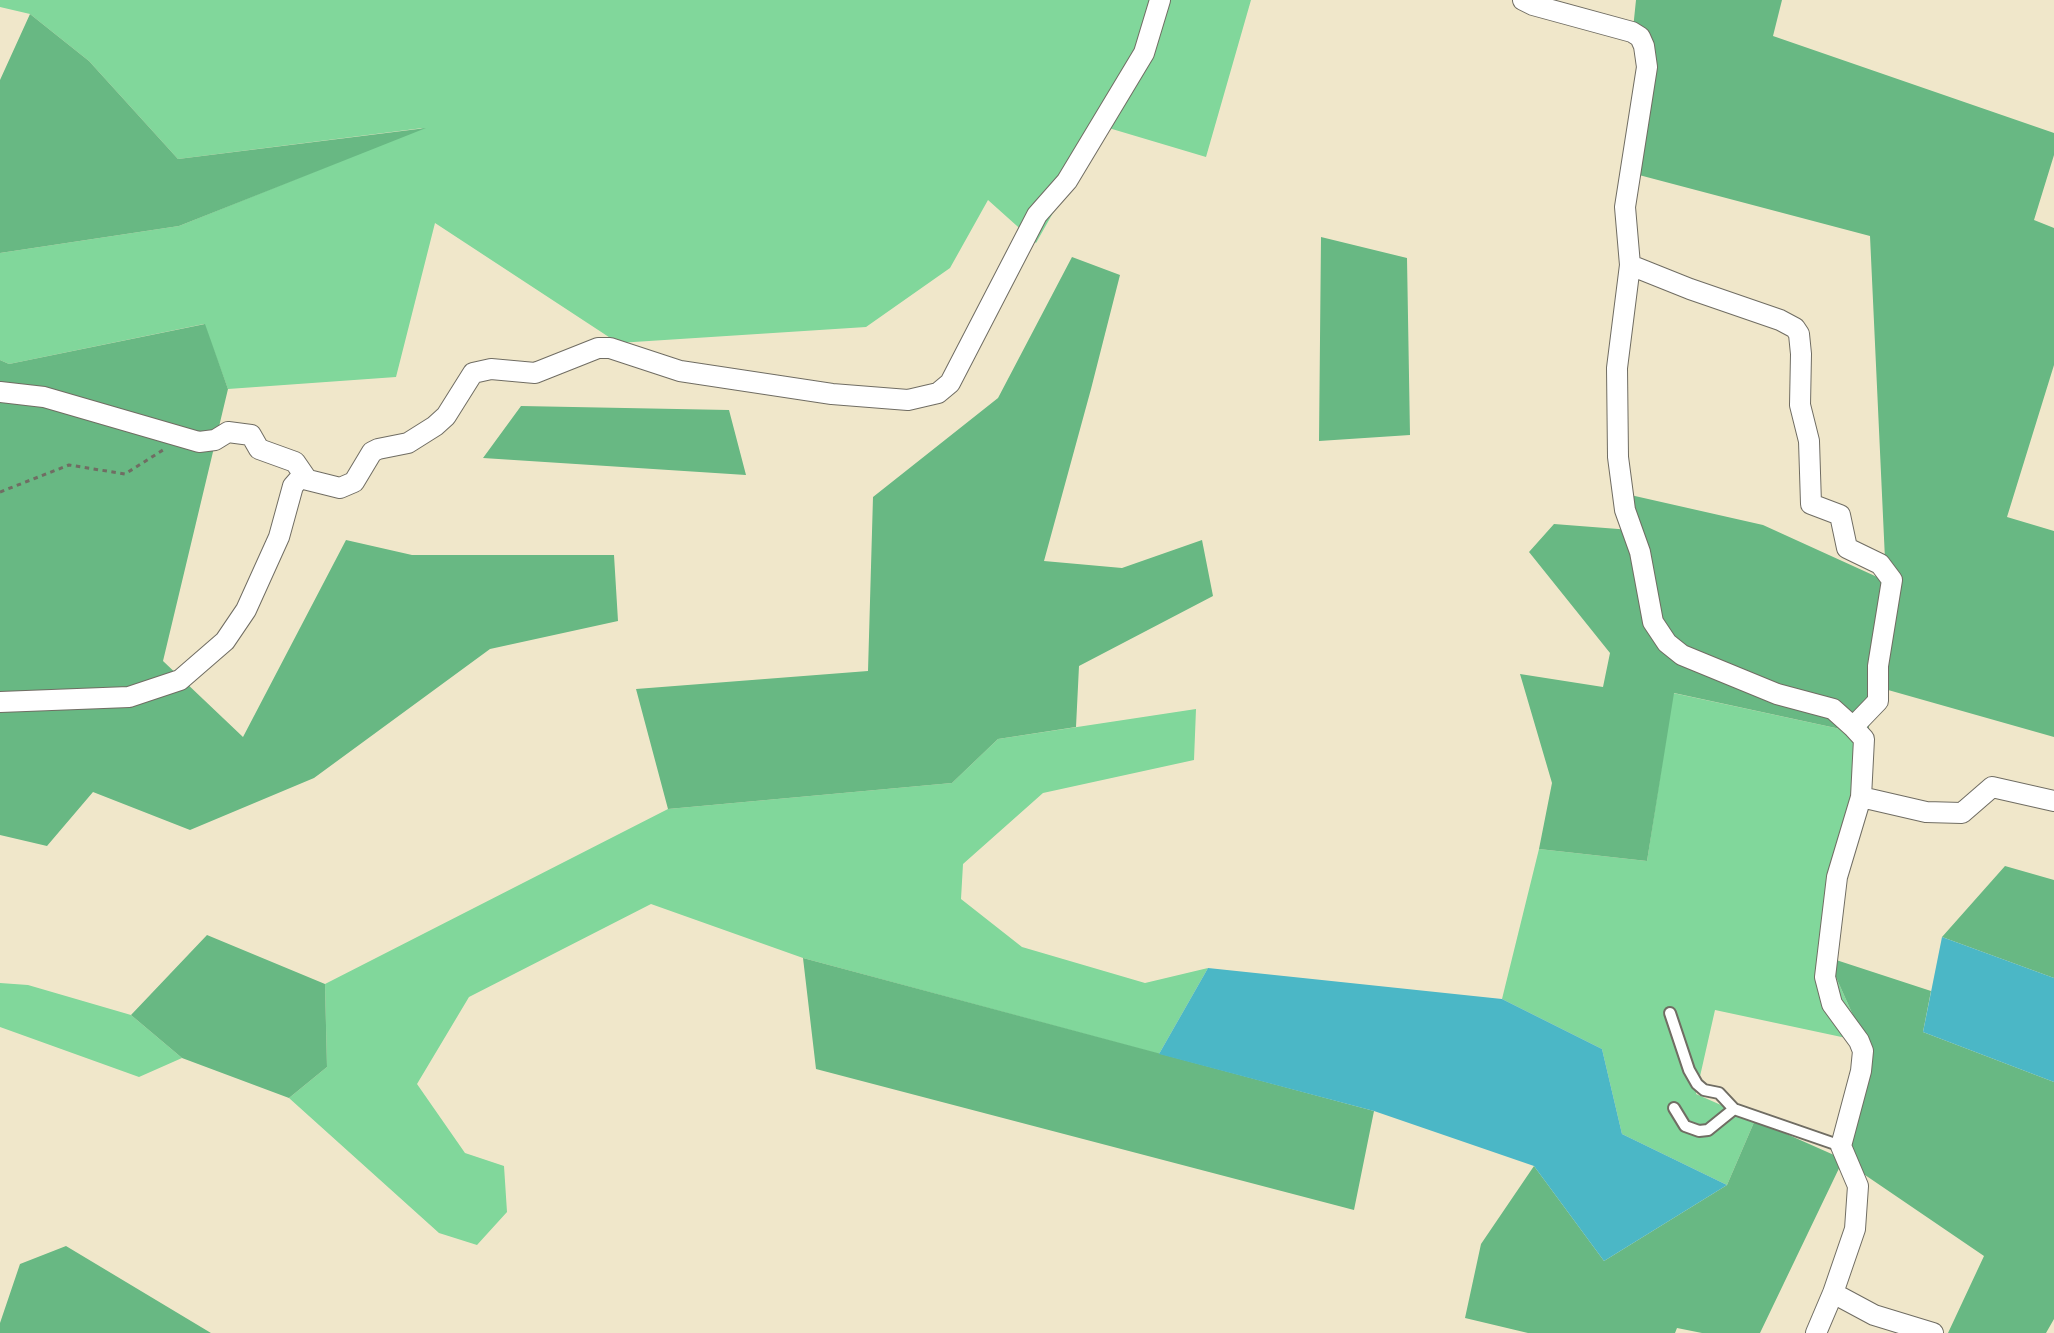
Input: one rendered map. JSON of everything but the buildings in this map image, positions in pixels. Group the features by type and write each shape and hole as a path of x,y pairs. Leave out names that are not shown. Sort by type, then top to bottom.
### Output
{"street":[{"path":"0,702 129,697 180,680 225,641 246,610 279,537 293,486 300,478 340,488 354,482 372,452 408,443 435,426 446,416 473,374 491,369 535,373 598,348 610,348 680,371 832,394 908,400 939,393 950,383 1037,215 1067,181 1144,53 1160,0"},
{"path":"1523,0 1533,5 1632,32 1640,38 1644,46 1647,67 1625,207 1630,265 1617,368 1618,457 1625,510 1640,552 1653,622 1667,643 1683,655 1777,694 1833,709 1864,739 1861,797 1837,877 1825,977 1832,1004 1863,1051 1861,1071 1841,1146 1858,1186 1855,1229 1833,1293 1816,1333"},
{"path":"1630,265 1690,289 1780,320 1795,328 1799,334 1802,354 1800,405 1809,441 1811,504 1840,515 1847,548 1880,564 1892,580 1878,666 1878,701 1853,727"},
{"path":"0,392 45,397 199,442 215,441 228,432 251,435 260,449 295,462 306,478"},
{"path":"1861,797 1938,813 1962,813 1992,787 2054,801"},
{"path":"1833,1293 1874,1315 1933,1333"}],"lane":[{"path":"1670,1013 1689,1070 1697,1084 1704,1090 1719,1093 1734,1109 1841,1146"},
{"path":"1674,1108 1685,1126 1700,1131 1708,1130 1734,1109"}],"path":[{"path":"0,492 69,465 125,474 159,454 178,437"}],"green space":[{"path":"0,0 1251,0 1206,157 1102,126 1036,243 988,200 950,268 866,327 618,343 435,223 396,377 228,389 204,324 9,364 0,360 0,253 179,226 423,128 178,159 89,61 30,14 0,7"},
{"path":"1636,0 1782,0 1773,36 2054,133 2054,155 2034,220 2054,228 2054,365 2007,517 2054,531 2054,737 1874,686 1868,735 1674,693 1647,861 1539,849 1552,783 1520,674 1603,687 1610,653 1529,552 1554,524 1631,530 1626,494 1763,525 1886,581 1870,236 1639,175 1652,54 1633,29"},
{"path":"30,14 89,61 178,159 426,128 179,226 0,253 0,80"},
{"path":"1321,237 1407,258 1410,435 1319,441"},
{"path":"1072,257 1120,275 1044,561 1122,568 1202,540 1213,596 1079,666 1076,727 998,739 952,783 668,809 636,689 868,671 873,497 998,398"},
{"path":"205,324 228,389 163,661 243,737 346,540 412,555 614,555 618,621 490,649 314,778 190,830 93,792 47,846 0,835 0,360 9,364"},
{"path":"521,406 729,410 746,475 483,458"},
{"path":"1673,693 1868,735 1827,957 1865,1042 1715,1010 1696,1094 1755,1120 1727,1185 1622,1134 1602,1049 1502,999 1539,849 1647,861"},
{"path":"1196,709 1194,760 1043,793 963,864 961,899 1022,947 1145,983 1208,968 1159,1054 803,958 651,904 469,997 417,1084 465,1153 504,1166 507,1212 477,1245 439,1233 289,1098 327,1067 325,984 668,809 952,783 998,739"},
{"path":"2005,866 2054,880 2054,978 1942,937"},
{"path":"207,935 325,984 327,1067 289,1098 182,1058 131,1015"},
{"path":"1827,957 1931,991 1923,1032 2054,1082 2054,1319 2046,1333 1948,1333 1984,1256 1843,1160 1760,1333 1702,1333 1677,1328 1675,1333 1528,1333 1465,1318 1481,1244 1534,1166 1604,1261 1727,1185 1755,1120 1843,1159 1865,1042"},
{"path":"803,958 1374,1111 1354,1210 816,1069"},
{"path":"0,983 28,985 131,1015 182,1058 139,1077 0,1027"},
{"path":"66,1246 211,1333 0,1333 0,1323 20,1264"}],"water":[{"path":"1942,937 2054,978 2054,1082 1923,1032"},
{"path":"1208,968 1502,999 1602,1049 1622,1134 1727,1185 1604,1261 1534,1166 1374,1111 1159,1054"}]}
